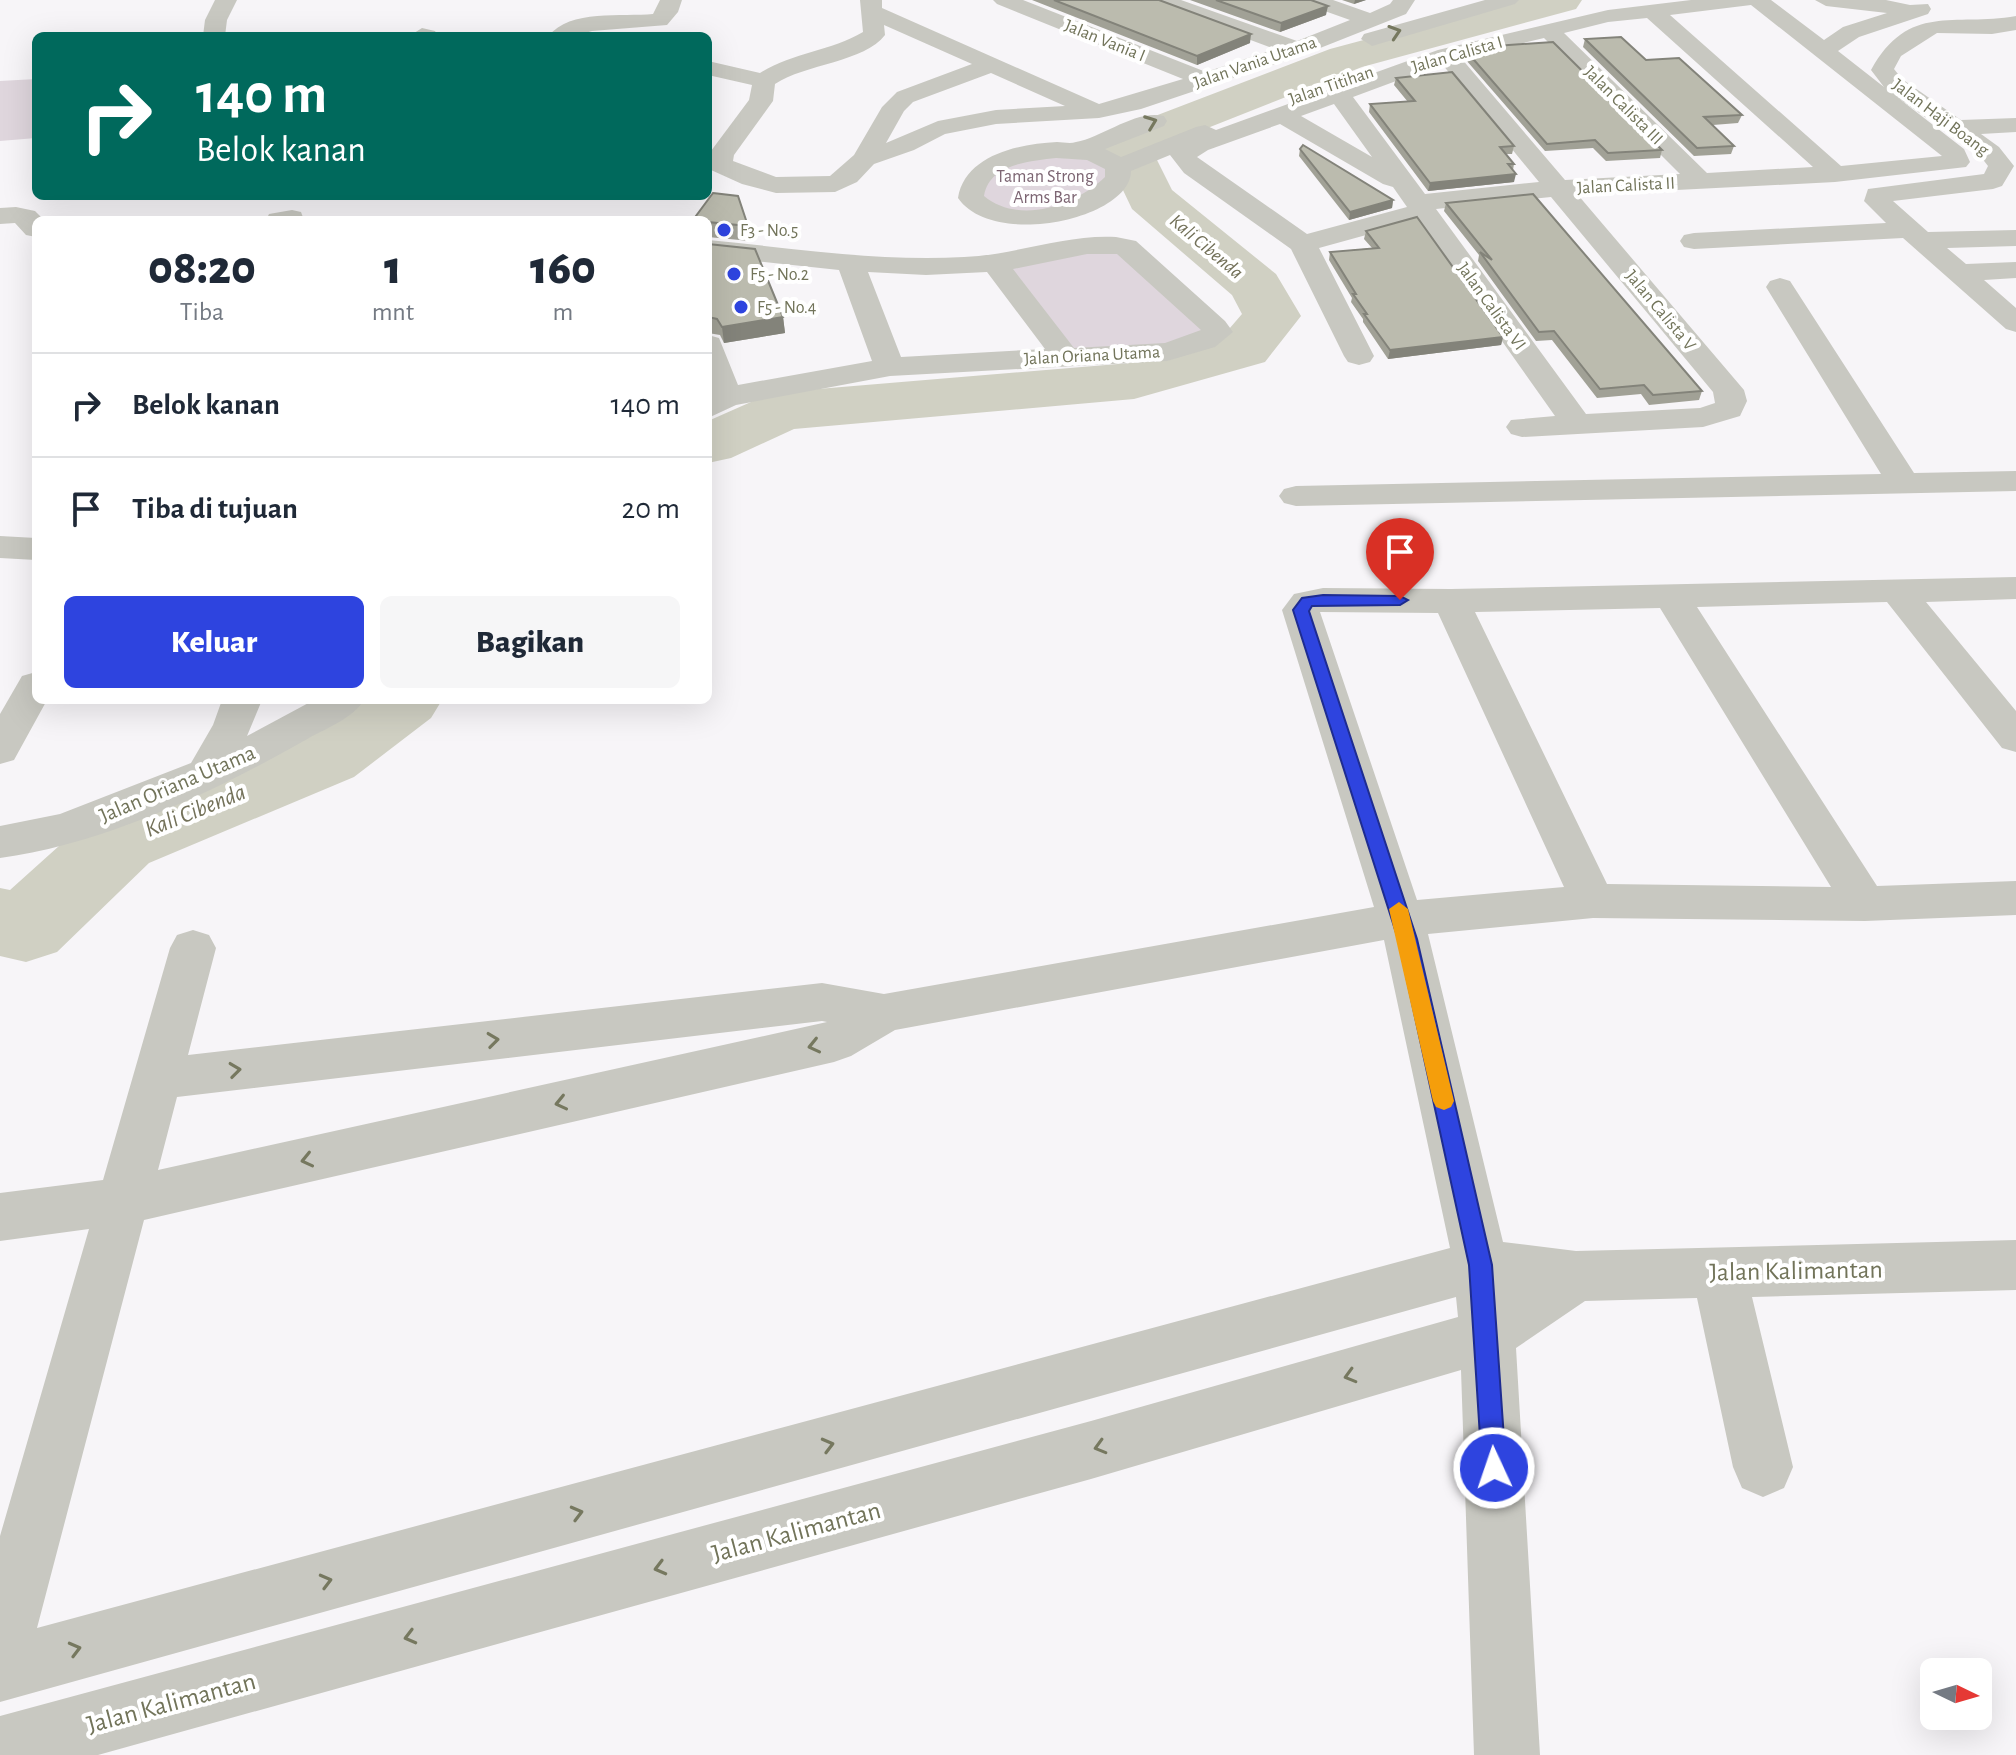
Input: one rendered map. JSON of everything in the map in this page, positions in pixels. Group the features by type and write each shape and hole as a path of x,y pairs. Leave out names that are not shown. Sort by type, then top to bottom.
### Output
{"street":[{"path":"214,32 216,20 226,0"},
{"path":"563,32 581,26 659,20 667,12 671,0"},
{"name":"Jalan Vania I","path":"1004,0 1205,80"},
{"path":"1161,0 1297,49"},
{"path":"1312,0 1370,20"},
{"name":"Jalan Vania Utama","path":"865,159 953,124 996,117 1099,111 1133,104 1297,49 1398,9 1404,0"},
{"name":"Jalan Titihan","path":"1079,150 1325,54 1508,0"},
{"name":"Jalan Calista I","path":"1303,244 1193,168 1182,156 1199,145 1280,114 1446,55 1647,5 1746,0"},
{"path":"1758,0 1823,51 1851,32 1919,5"},
{"path":"1826,0 1864,6 1919,5"},
{"path":"1647,5 1835,174"},
{"name":"Jalan Titihan","path":"1118,167 1333,83 1549,19 1647,5"},
{"path":"712,69 764,81 780,71 855,45 873,16 901,25 1099,111"},
{"name":"Jalan Haji Boang","path":"1916,235 1877,201 1877,195 1993,181 2001,166 1990,152 1894,84 1882,70 1885,61 1892,52 1932,26 1992,27 2016,23"},
{"name":"Jalan Calista III","path":"1548,30 1701,181"},
{"name":"Jalan Calista II","path":"1303,244 1416,201 1560,188 1835,174 1957,162 1955,154 1823,51"},
{"name":"Jalan Calista V","path":"1446,55 1728,390 1731,401 1729,409 1703,417 1522,427"},
{"name":"Jalan Vania Utama","path":"764,81 761,101 721,155 720,165 764,182 814,187 835,184 848,177 865,159 894,107 905,97 991,65"},
{"name":"Jalan Calista VI","path":"1338,92 1577,424"},
{"name":"Jalan Calista VI","path":"1280,114 1416,201"},
{"path":"996,117 993,124 1032,153"},
{"path":"953,124 1004,161"},
{"path":"1957,128 2016,125"},
{"path":"1079,150 1103,156 1118,167 1118,179 1111,189 1097,199 1059,214 1028,218 986,211 971,198 971,190 977,179 1004,161 1032,153 1079,150"},
{"path":"5,215 32,200"},
{"path":"1059,214 1086,246"},
{"path":"5,215 22,215 32,222"},
{"path":"1028,218 1050,254"},
{"path":"1916,235 2016,323"},
{"path":"1694,241 1916,235 2016,238"},
{"name":"Jalan Oriana Utama","path":"712,248 850,262 943,266 994,263 1112,244 1126,247 1218,332 1204,341 1167,352 890,367 718,402"},
{"path":"1303,244 1359,356"},
{"path":"850,262 890,367"},
{"path":"994,263 1065,356"},
{"path":"1958,273 2016,270"},
{"path":"1780,287 1904,483"},
{"path":"712,367 718,402"},
{"path":"1296,496 2016,481"},
{"path":"0,547 32,549"},
{"path":"1507,1755 1481,1265 1402,919 1301,610 1307,602 1323,600 1451,601 2016,588"},
{"path":"1898,592 2016,738"},
{"path":"1670,594 1865,904"},
{"path":"1451,601 1593,901"},
{"path":"0,750 32,692"},
{"path":"206,774 233,725 241,704"},
{"name":"Jalan Oriana Utama","path":"0,842 55,833 175,789 270,743 337,704"},
{"path":"0,1217 123,1201 834,1042 884,1013 1402,919 1593,901 1865,904 2016,898"},
{"path":"0,1647 193,948"},
{"path":"157,1079 822,1002 884,1013"},
{"name":"Jalan Kalimantan","path":"0,1670 1481,1265 1576,1276 2016,1265"},
{"path":"1719,1272 1763,1467"},
{"name":"Jalan Kalimantan","path":"0,1749 1091,1450 1487,1336 1576,1276"}],"green space":[{"path":"32,79 32,138 0,141 0,81"},
{"name":"Taman Strong Arms Bar","path":"1018,156 1110,160 1118,179 1059,214 986,211 977,179"},
{"path":"1110,247 1213,332 1164,349 1068,353 1001,264"}],"building":[{"path":"1054,0 1159,0 1251,34 1197,56"},
{"path":"1216,0 1311,0 1328,6 1281,23"},
{"path":"1621,37 1646,60 1679,58 1742,115 1704,117 1734,146 1697,148 1585,39"},
{"path":"1553,42 1662,150 1608,153 1595,140 1547,144 1468,53 1495,46"},
{"path":"1452,72 1514,146 1500,147 1514,164 1508,164 1516,174 1430,183 1370,104 1415,101 1396,78"},
{"path":"1303,145 1393,200 1350,212 1300,149"},
{"path":"712,194 738,196 748,226 712,222 712,216 696,216 708,200 712,200"},
{"path":"1533,194 1702,391 1653,395 1644,385 1600,389 1554,331 1539,332 1480,252 1492,260 1446,203"},
{"path":"1417,217 1503,337 1390,350 1364,314 1367,314 1330,252 1379,248 1366,231"},
{"path":"712,244 755,249 783,317 722,327 717,319 712,318"}],"waterway":[{"name":"Kali Cibenda","path":"712,442 782,411 1134,381 1244,349 1272,316 1256,286 1150,198 1125,144 1346,58 1561,0"},
{"name":"Kali Cibenda","path":"0,922 26,928 119,841 326,757 399,704"}],"slow traffic":[{"path":"1399,909 1444,1101"}],"place":[{"name":"F3 - No.5","path":"724,230"},
{"name":"F5 - No.2","path":"734,274"},
{"name":"F5 - No.4","path":"741,307"}],"route":[{"path":"1400,600 1323,600 1307,602 1301,610 1407,939 1481,1265 1494,1468"}]}
